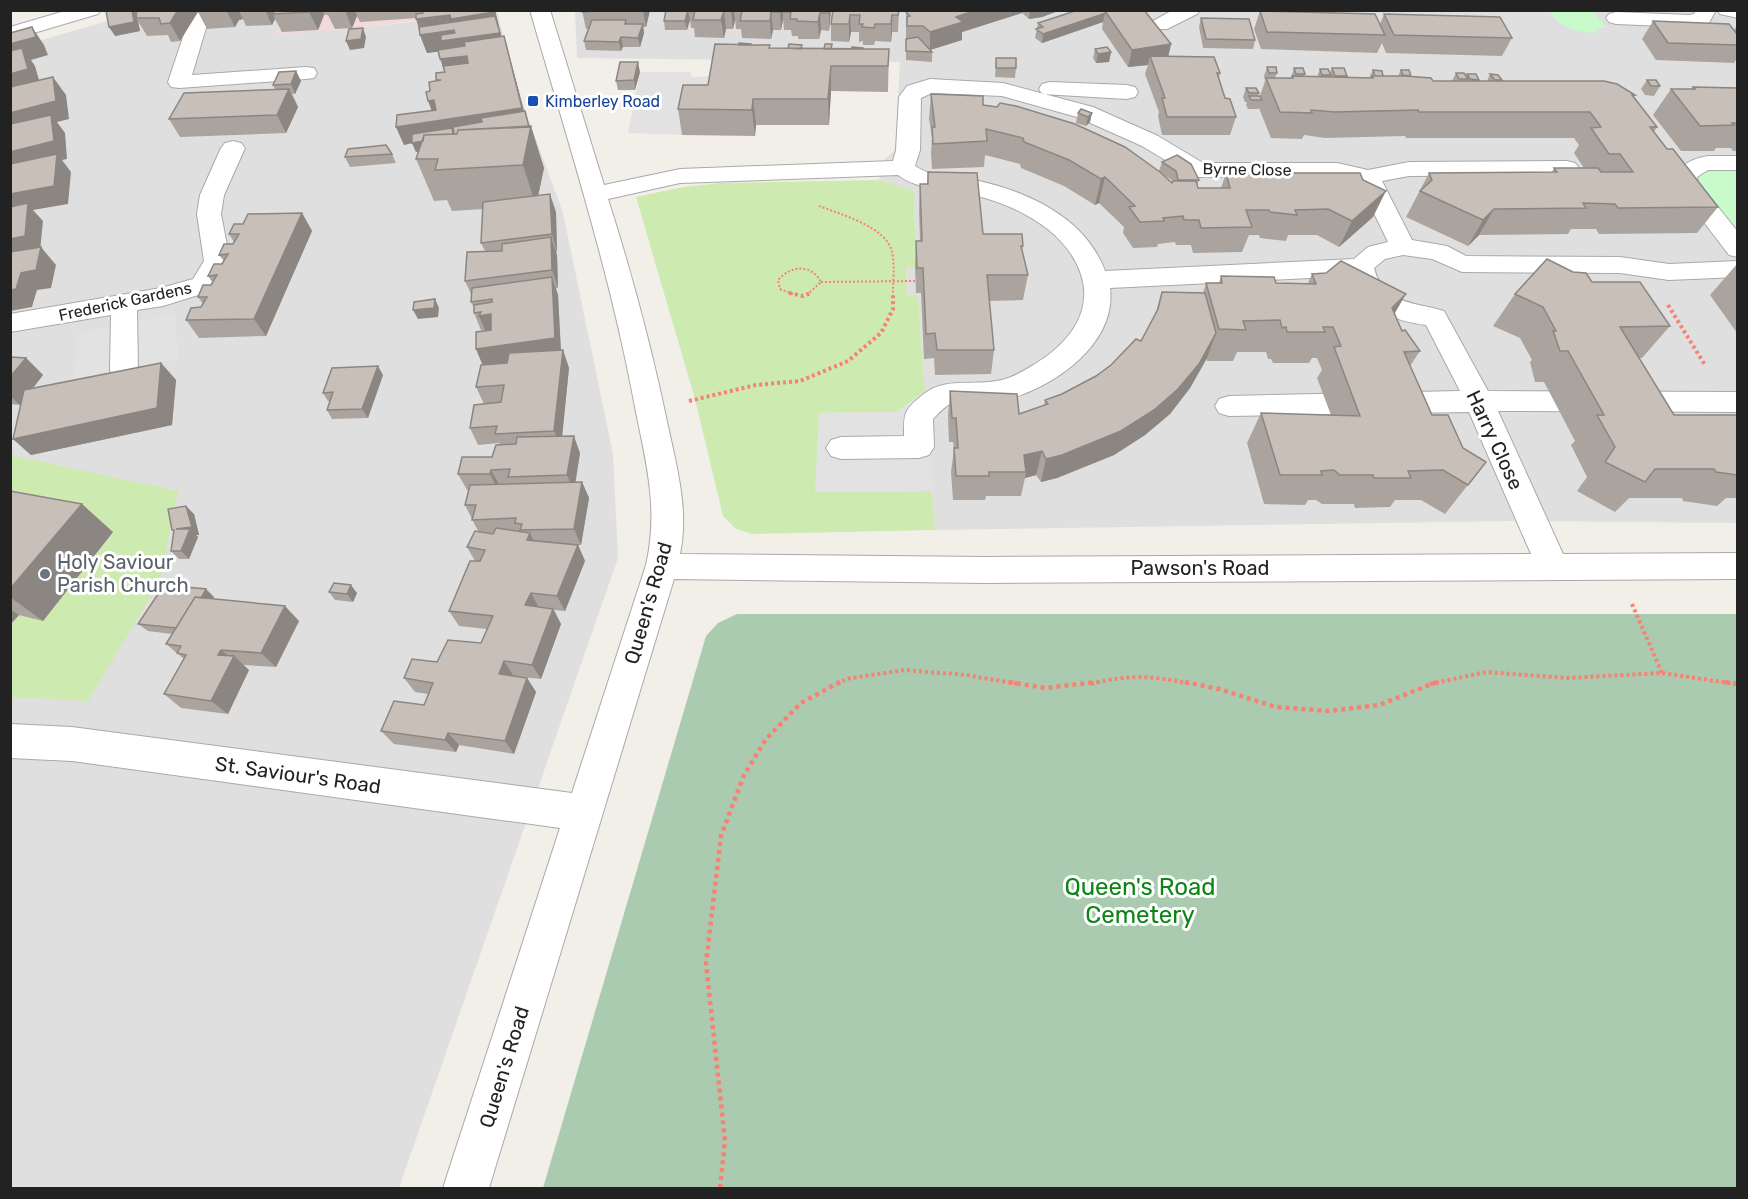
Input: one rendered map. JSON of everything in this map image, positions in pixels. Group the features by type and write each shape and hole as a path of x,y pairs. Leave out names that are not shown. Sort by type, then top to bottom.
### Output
{"street":[{"path":"10,34 91,10"},
{"path":"205,10 195,28 178,82 306,73"},
{"name":"Queen's Road","path":"466,1188 662,564 669,517 667,494 651,411 621,283 540,10"},
{"path":"1160,25 1190,10"},
{"path":"1616,18 1689,21 1702,18 1706,10"},
{"path":"1727,10 1737,12"},
{"name":"Byrne Close","path":"903,168 908,150 910,97 915,91 930,86 1003,90 1085,112 1150,141 1198,170 1337,170 1368,177 1409,170 1567,168"},
{"path":"1003,90 1127,92"},
{"name":"Frederick Gardens","path":"10,323 124,304 190,290 208,279 217,261 209,214 232,148"},
{"path":"1737,163 1712,163 1696,166 1687,171 1685,177 1686,183 1737,249"},
{"path":"594,195 680,176 903,168 926,181 988,190 1009,196 1038,212 1066,232 1081,249 1092,268 1098,296 1088,329 1062,358 1044,371 1000,391 945,393 918,415 919,447 841,448"},
{"path":"1368,177 1403,247"},
{"path":"1096,280 1361,267 1377,253 1403,247 1438,252 1462,264 1620,265 1648,271 1737,269"},
{"name":"Harry Close","path":"1361,267 1362,280 1371,292 1402,312 1420,317 1435,317 1479,401 1552,565"},
{"path":"124,304 124,370"},
{"path":"1230,406 1479,401 1732,402"},
{"name":"Pawson's Road","path":"662,564 693,568 973,570 1615,564 1737,566"},
{"name":"St. Saviour's Road","path":"10,741 72,744 584,813"}],"path":[{"path":"651,411 756,385 800,381 848,361 882,333 893,309 892,250 882,235 863,222 815,205"},
{"path":"799,268 812,270 819,275 821,282 816,291 808,295 795,296 780,289 778,280 786,271 799,268"},
{"path":"1648,271 1732,402"},
{"path":"821,282 915,280"},
{"path":"1615,564 1662,673"},
{"path":"720,1188 725,1141 706,963 721,836 744,775 766,739 801,703 846,679 904,670 966,675 1045,688 1085,685 1122,676 1165,678 1219,689 1276,707 1329,711 1379,705 1428,684 1486,672 1567,678 1662,673 1737,684"}],"shaded area":[{"path":"497,10 356,28 276,35 288,11"},
{"path":"143,11 288,11 276,34 356,28 497,12 518,90 563,213 613,454 618,558 399,1188 11,1188 10,49"},
{"path":"575,11 1737,11 1737,523 1514,521 935,530 918,296 907,295 906,266 916,267 914,192 879,180 882,162 895,150 900,62 577,58"},
{"path":"640,72 691,72 691,77 714,76 682,135 628,133"},
{"path":"175,313 178,359 74,386 77,334"},
{"path":"925,391 932,491 815,492 819,413 897,412"}],"green space":[{"path":"1549,11 1593,11 1606,27 1594,30 1596,33 1582,32 1563,25"},
{"path":"1734,170 1738,174 1737,236 1695,183 1695,176 1701,173"},
{"path":"879,180 914,191 916,267 906,267 907,295 918,295 925,391 897,412 820,413 816,492 932,491 935,530 752,534 736,529 723,516 695,399 636,197 683,187 721,183"},
{"path":"10,455 178,491 160,581 88,701 11,697 11,625 19,615 43,620 113,533 11,513"},
{"name":"Queen's Road Cemetery","path":"737,614 1737,614 1737,1188 543,1188 706,636 718,623"}],"building":[{"path":"132,10 134,22 109,27 106,11"},
{"path":"137,10 178,10 170,23 161,24 159,18 136,18"},
{"path":"275,10 310,10 309,12 273,14"},
{"path":"423,10 493,10 494,12 451,19 450,15 416,19 416,14 423,13"},
{"path":"582,10 612,10 582,12"},
{"path":"666,10 688,10 685,21 664,21"},
{"path":"695,10 731,10 724,11 721,20 693,20"},
{"path":"735,10 780,10 780,12 771,12 770,21 740,21 742,11"},
{"path":"783,10 829,10 829,13 820,13 818,22 797,21 797,19 790,19 791,12 783,12"},
{"path":"833,10 899,10 898,15 892,15 891,24 875,24 874,28 862,27 863,24 859,24 860,15 850,15 849,24 831,24"},
{"path":"912,10 976,10 956,17 963,22 930,32 923,26 907,26 907,17 910,16 906,12"},
{"path":"1078,10 1103,10 1106,13 1043,34 1036,29 1043,27 1038,23"},
{"path":"1144,10 1171,44 1132,50 1105,11"},
{"path":"1260,11 1375,14 1385,35 1267,32"},
{"path":"1384,14 1500,17 1512,38 1394,35"},
{"path":"495,16 500,33 441,41 441,35 455,33 454,30 420,35 419,27"},
{"path":"1201,18 1249,19 1255,40 1206,39"},
{"path":"592,20 626,20 625,24 643,24 638,38 621,37 619,42 584,41"},
{"path":"1653,21 1729,24 1737,34 1737,45 1668,43"},
{"path":"32,27 36,37 10,44 10,33"},
{"path":"363,28 361,39 346,41 349,29"},
{"path":"504,36 522,108 396,127 397,115 436,110 434,100 428,101 426,92 430,91 429,82 441,80 436,80 436,73 445,72 443,66 468,63 467,56 440,59 438,50 465,46 464,42"},
{"path":"918,37 932,52 906,51 906,39"},
{"path":"715,44 770,45 769,48 889,49 888,66 831,66 828,99 753,99 752,110 678,109 683,85 708,85"},
{"path":"789,44 802,45 801,49 788,48"},
{"path":"825,44 832,44 831,49 824,49"},
{"path":"1107,47 1111,52 1098,54 1095,49"},
{"path":"22,48 28,69 10,74 10,51"},
{"path":"1150,56 1214,57 1225,98 1230,99 1236,117 1167,117 1162,98 1165,98"},
{"path":"996,58 1016,58 1016,68 996,68"},
{"path":"620,62 638,62 634,80 616,81"},
{"path":"1267,67 1276,67 1277,73 1269,73"},
{"path":"1294,68 1303,68 1305,74 1296,74"},
{"path":"1332,68 1344,68 1347,76 1335,76"},
{"path":"1320,69 1328,69 1331,75 1322,75"},
{"path":"1373,70 1382,71 1383,76 1375,76"},
{"path":"1401,70 1409,70 1411,76 1403,75"},
{"path":"296,71 291,84 273,85 279,72"},
{"path":"1456,73 1464,73 1468,79 1459,79"},
{"path":"1467,74 1476,74 1479,80 1470,79"},
{"path":"1490,74 1498,75 1502,80 1495,80"},
{"path":"1292,76 1373,78 1372,76 1405,76 1431,78 1433,81 1604,81 1617,84 1635,95 1632,95 1657,127 1650,127 1667,149 1673,149 1718,207 1618,208 1615,204 1583,203 1586,208 1494,209 1483,220 1420,191 1432,180 1429,173 1557,172 1554,168 1598,168 1601,172 1633,172 1620,154 1609,154 1591,128 1601,127 1590,112 1419,112 1418,110 1335,112 1311,110 1312,113 1280,112 1266,78 1293,78"},
{"path":"53,77 56,101 10,113 10,87"},
{"path":"1647,80 1656,80 1660,86 1651,86"},
{"path":"1693,87 1737,88 1737,123 1700,126 1671,89 1695,89"},
{"path":"1246,88 1256,88 1259,93 1249,93"},
{"path":"289,89 277,115 169,119 184,93"},
{"path":"931,94 983,96 983,105 997,107 1000,103 1016,106 1075,124 1125,147 1172,183 1173,181 1196,181 1198,188 1230,188 1226,173 1360,173 1363,180 1386,191 1352,221 1328,209 1295,210 1297,215 1269,210 1246,210 1252,227 1201,228 1199,220 1184,220 1183,216 1163,218 1164,221 1140,222 1129,207 1135,206 1105,177 1101,179 1069,160 1024,142 1023,138 986,129 987,141 933,144 932,127 935,127"},
{"path":"1249,96 1260,96 1262,100 1251,100"},
{"path":"1081,109 1092,113 1088,117 1078,113"},
{"path":"525,111 529,127 458,130 457,134 454,134 453,127 482,122 481,118"},
{"path":"51,115 54,141 10,152 10,124"},
{"path":"531,126 523,165 435,170 438,159 416,159 424,135 457,134 458,130"},
{"path":"452,128 453,134 424,135 423,141 412,143 412,134"},
{"path":"386,145 392,154 345,157 348,149"},
{"path":"57,154 54,186 10,194 10,164"},
{"path":"1177,155 1191,164 1199,180 1178,180 1176,171 1162,162"},
{"path":"928,172 977,173 983,234 1022,234 1023,246 1021,246 1028,275 987,275 994,350 937,350 935,333 926,334 923,268 917,268 916,241 922,241 920,184 928,184"},
{"path":"550,194 552,234 481,243 483,202"},
{"path":"28,203 25,236 10,239 10,207"},
{"path":"302,213 254,319 186,320 191,308 201,307 207,297 198,297 203,285 211,285 217,275 208,276 214,264 222,264 228,254 219,255 224,244 233,244 239,234 229,234 234,224 243,224 248,214"},
{"path":"551,237 552,270 465,281 467,252 502,251 502,244"},
{"path":"41,247 36,270 21,273 16,289 10,290 10,252"},
{"path":"1547,259 1573,272 1586,273 1592,282 1640,282 1670,326 1620,327 1674,415 1737,415 1737,475 1716,472 1714,469 1655,469 1645,482 1605,462 1615,447 1597,415 1604,415 1568,351 1560,351 1553,331 1556,331 1543,307 1515,294"},
{"path":"1341,261 1406,294 1392,308 1402,331 1405,330 1420,351 1404,352 1432,415 1448,415 1463,448 1486,462 1468,485 1443,470 1408,471 1411,478 1340,475 1334,470 1321,471 1322,475 1280,475 1261,413 1360,416 1334,347 1341,346 1333,327 1323,327 1325,332 1287,332 1286,327 1282,328 1280,320 1243,321 1246,330 1219,329 1206,283 1222,283 1221,276 1274,277 1276,283 1316,284 1312,274 1326,273"},
{"path":"552,277 555,338 476,349 476,332 491,330 491,314 479,316 481,312 474,313 474,305 492,302 492,299 471,302 472,288"},
{"path":"1162,292 1205,293 1216,333 1199,364 1178,389 1154,410 1121,431 1062,455 1046,459 1042,451 1024,455 1026,472 989,472 989,476 956,476 954,448 958,448 956,418 952,418 950,391 1017,394 1019,414 1048,404 1045,400 1062,394 1096,376 1111,365 1136,339 1141,341 1158,309"},
{"path":"435,299 434,308 413,310 414,302"},
{"path":"563,350 554,431 495,434 497,426 470,428 474,405 501,402 504,385 476,387 481,365 507,363 509,353"},
{"path":"10,357 26,358 10,377"},
{"path":"161,363 157,408 13,439 24,390"},
{"path":"378,366 362,409 327,410 333,392 323,393 332,368"},
{"path":"574,436 567,475 508,477 510,469 491,470 490,474 458,474 462,457 492,457 496,445 516,444 517,437"},
{"path":"582,482 574,529 520,530 522,524 515,523 516,518 472,520 476,505 465,505 470,485"},
{"path":"10,491 82,504 10,589"},
{"path":"186,506 192,527 176,529 190,529 181,551 171,551 174,530 172,530 168,509"},
{"path":"496,528 530,533 527,540 578,545 557,596 531,593 525,605 553,609 532,665 504,661 499,674 527,678 505,741 448,733 445,740 381,731 394,701 424,705 433,683 404,678 412,659 437,662 448,640 481,643 493,616 449,611 470,561 480,561 485,550 467,547 475,531 493,534"},
{"path":"334,583 351,585 347,594 329,592"},
{"path":"164,585 206,589 201,598 195,597 176,628 138,624"},
{"path":"195,597 285,606 261,653 221,650 218,655 234,656 211,701 164,694 186,655 177,653 181,646 166,644"}],"place":[{"name":"Kimberley Road","path":"533,101"},
{"name":"Holy Saviour Parish Church","path":"45,574"}]}
